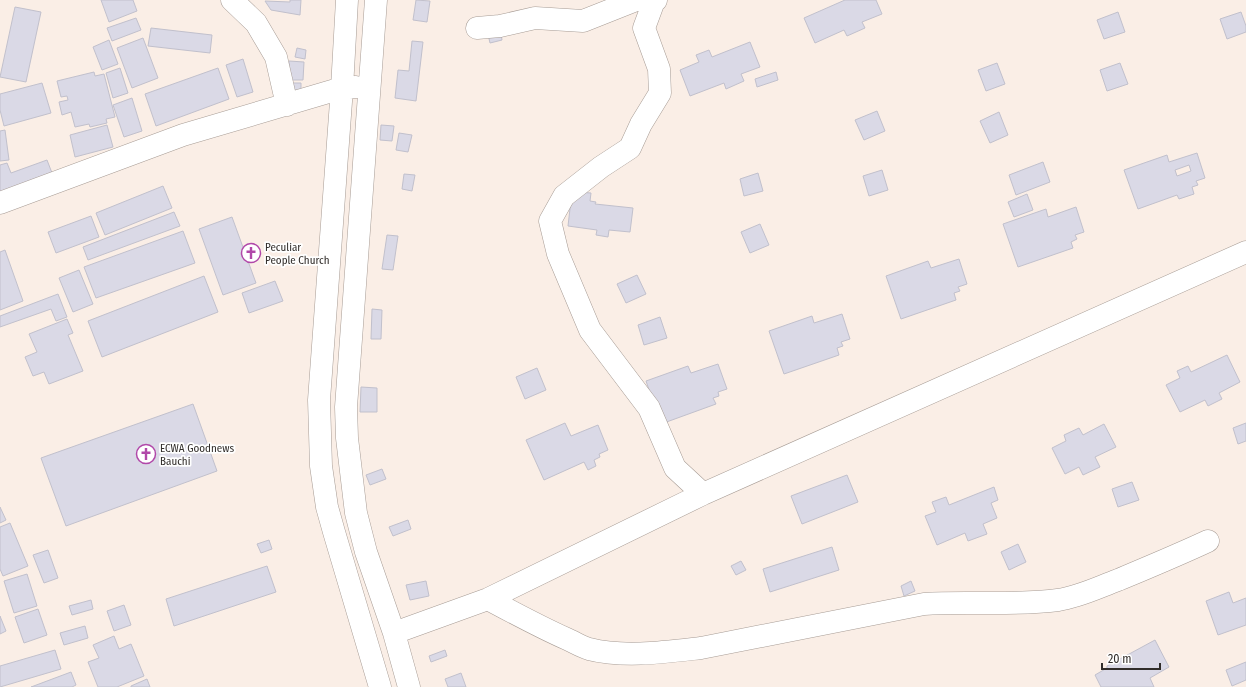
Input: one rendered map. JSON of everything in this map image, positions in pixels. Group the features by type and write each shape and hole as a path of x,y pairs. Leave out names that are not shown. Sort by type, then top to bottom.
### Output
{"street":[{"path":"232,0 256,23 276,57 287,105"},
{"path":"347,0 319,400 321,466 327,507 332,526 380,687"},
{"path":"376,0 346,407 347,438 356,512 366,552 394,633 409,687"},
{"path":"478,28 500,26 535,18 583,21 636,0"},
{"path":"656,0 654,1 644,28 659,69 660,93 641,124 630,148 601,167 564,196 550,221 558,254 590,330 649,408 675,468 702,494"},
{"path":"0,203 183,135 342,88 370,85"},
{"path":"394,633 488,599 702,494 1246,252"},
{"path":"488,599 548,631 588,649 612,653 682,650 701,648 924,604 952,602 1018,603 1059,600 1084,594 1172,558 1208,541"}],"building":[{"path":"101,0 133,0 137,11 109,22"},
{"path":"290,0 301,0 300,15 271,10 265,1 290,2"},
{"path":"416,0 430,1 427,22 413,20"},
{"path":"845,0 876,0 882,14 862,22 865,28 847,36 844,30 815,43 804,18"},
{"path":"15,7 41,12 26,82 0,77"},
{"path":"1118,12 1125,32 1104,39 1097,20"},
{"path":"1241,12 1246,26 1246,32 1227,39 1220,19"},
{"path":"136,18 141,30 112,41 107,28"},
{"path":"151,28 212,35 210,53 148,46"},
{"path":"500,28 502,40 490,43 487,30"},
{"path":"143,38 158,78 132,88 117,48"},
{"path":"109,40 118,64 102,70 93,47"},
{"path":"412,41 423,42 416,101 395,98 398,70 409,71"},
{"path":"750,42 760,67 741,74 744,81 726,89 724,83 690,96 680,70 699,62 696,55 709,50 712,57"},
{"path":"297,48 306,50 305,59 295,57"},
{"path":"243,59 253,92 237,97 226,65"},
{"path":"289,61 304,62 303,80 289,80"},
{"path":"997,63 1005,84 986,91 978,70"},
{"path":"1120,63 1128,84 1107,91 1100,70"},
{"path":"120,68 128,93 113,98 106,73"},
{"path":"218,68 229,99 156,126 145,94"},
{"path":"94,72 95,76 104,74 115,117 106,119 107,123 90,127 89,124 75,127 71,112 62,115 59,102 68,100 67,96 61,97 57,81"},
{"path":"776,72 778,80 757,87 755,79"},
{"path":"42,83 51,113 4,126 0,110 0,94"},
{"path":"291,83 301,83 301,93 291,93"},
{"path":"132,98 142,131 124,137 113,105"},
{"path":"877,111 885,131 864,140 855,120"},
{"path":"999,112 1008,135 990,143 980,121"},
{"path":"107,125 113,147 75,157 70,135"},
{"path":"381,125 394,126 392,141 380,140"},
{"path":"5,130 9,160 0,161 0,131"},
{"path":"399,133 412,135 408,152 396,150"},
{"path":"1197,153 1205,178 1196,181 1198,185 1192,187 1194,194 1179,199 1177,195 1138,209 1124,170 1167,155 1169,162","holes":["1189,165 1191,171 1177,176 1175,170"]},
{"path":"47,160 52,173 0,192 0,165 7,163 11,173"},
{"path":"1043,162 1050,182 1016,195 1009,175"},
{"path":"882,170 888,190 869,196 863,176"},
{"path":"758,173 763,191 744,196 740,179"},
{"path":"404,174 415,175 412,191 402,189"},
{"path":"163,186 172,208 105,235 96,213"},
{"path":"577,192 591,193 590,201 596,202 595,204 633,208 630,232 609,230 608,237 596,235 597,230 568,226 571,200"},
{"path":"1027,194 1033,210 1014,217 1008,202"},
{"path":"1076,207 1084,232 1075,235 1077,239 1071,242 1073,248 1018,267 1003,224 1046,209 1048,217"},
{"path":"174,212 180,226 88,260 83,247"},
{"path":"91,216 99,237 56,253 48,232"},
{"path":"232,217 256,283 223,295 199,229"},
{"path":"760,224 769,245 750,253 741,232"},
{"path":"183,231 195,263 96,298 84,267"},
{"path":"387,235 398,236 393,270 382,269"},
{"path":"5,250 23,301 0,310 0,252"},
{"path":"959,259 967,284 958,287 960,291 954,293 956,300 901,319 886,276 928,261 931,268"},
{"path":"79,270 93,304 73,312 59,278"},
{"path":"637,275 646,294 626,303 617,284"},
{"path":"204,276 218,312 102,357 88,321"},
{"path":"275,281 283,301 249,313 242,293"},
{"path":"58,294 67,317 56,321 51,309 0,327 0,316"},
{"path":"372,309 382,310 381,339 371,339"},
{"path":"842,314 850,339 841,342 843,346 837,348 839,355 784,374 769,331 812,316 814,323"},
{"path":"660,317 667,338 644,345 638,325"},
{"path":"67,319 73,333 68,335 83,371 49,384 44,372 33,376 25,357 37,352 29,334"},
{"path":"1227,355 1240,382 1219,393 1222,399 1208,406 1205,400 1180,412 1166,385 1180,378 1177,371 1188,366 1191,372"},
{"path":"718,364 727,389 718,392 719,396 713,398 716,404 661,424 646,381 688,366 691,373"},
{"path":"537,368 546,390 525,399 516,377"},
{"path":"361,387 377,388 377,412 360,412"},
{"path":"193,404 217,471 66,526 41,458"},
{"path":"565,423 571,436 598,425 608,450 599,454 600,457 594,460 596,466 588,470 584,462 544,480 526,440"},
{"path":"1246,423 1246,441 1238,444 1233,428"},
{"path":"1104,424 1116,447 1095,457 1100,467 1083,475 1079,467 1065,474 1052,448 1066,441 1064,435 1079,428 1083,435"},
{"path":"382,469 386,479 370,485 366,475"},
{"path":"847,475 858,502 802,524 791,496"},
{"path":"1132,482 1139,500 1118,507 1112,489"},
{"path":"994,487 998,500 991,503 997,518 983,524 987,534 968,541 965,533 937,545 925,516 936,512 932,502 946,497 949,505"},
{"path":"0,507 6,520 0,523"},
{"path":"408,520 411,529 393,536 389,527"},
{"path":"10,523 28,566 3,576 0,569 0,527"},
{"path":"269,540 272,549 261,553 257,544"},
{"path":"1018,544 1026,562 1009,570 1001,552"},
{"path":"832,547 839,570 770,592 763,569"},
{"path":"48,550 58,578 44,583 33,555"},
{"path":"741,561 746,570 736,575 731,566"},
{"path":"267,566 276,592 174,626 166,599"},
{"path":"27,574 37,606 14,613 4,581"},
{"path":"426,581 429,596 410,600 406,585"},
{"path":"911,581 915,591 904,596 901,586"},
{"path":"1229,592 1233,603 1246,598 1246,625 1218,635 1206,601"},
{"path":"91,600 93,609 72,615 69,606"},
{"path":"124,605 131,625 114,631 107,611"},
{"path":"38,609 47,635 24,643 15,617"},
{"path":"0,616 6,631 0,634"},
{"path":"85,626 88,638 64,645 60,633"},
{"path":"114,636 119,649 131,644 144,676 117,687 98,687 88,662 99,658 93,645"},
{"path":"1155,640 1169,667 1150,678 1154,687 1101,687 1095,675 1107,668 1107,666"},
{"path":"55,650 61,669 0,687 0,666"},
{"path":"445,650 447,656 431,662 429,656"},
{"path":"1246,662 1246,680 1232,686 1226,670"},
{"path":"71,672 76,685 72,687 31,687"},
{"path":"461,673 466,687 448,687 445,679"},
{"path":"147,679 150,687 131,687 131,686"}],"place":[{"name":"Peculiar People Church","path":"251,253"},
{"name":"ECWA Goodnews Bauchi","path":"146,454"}]}
